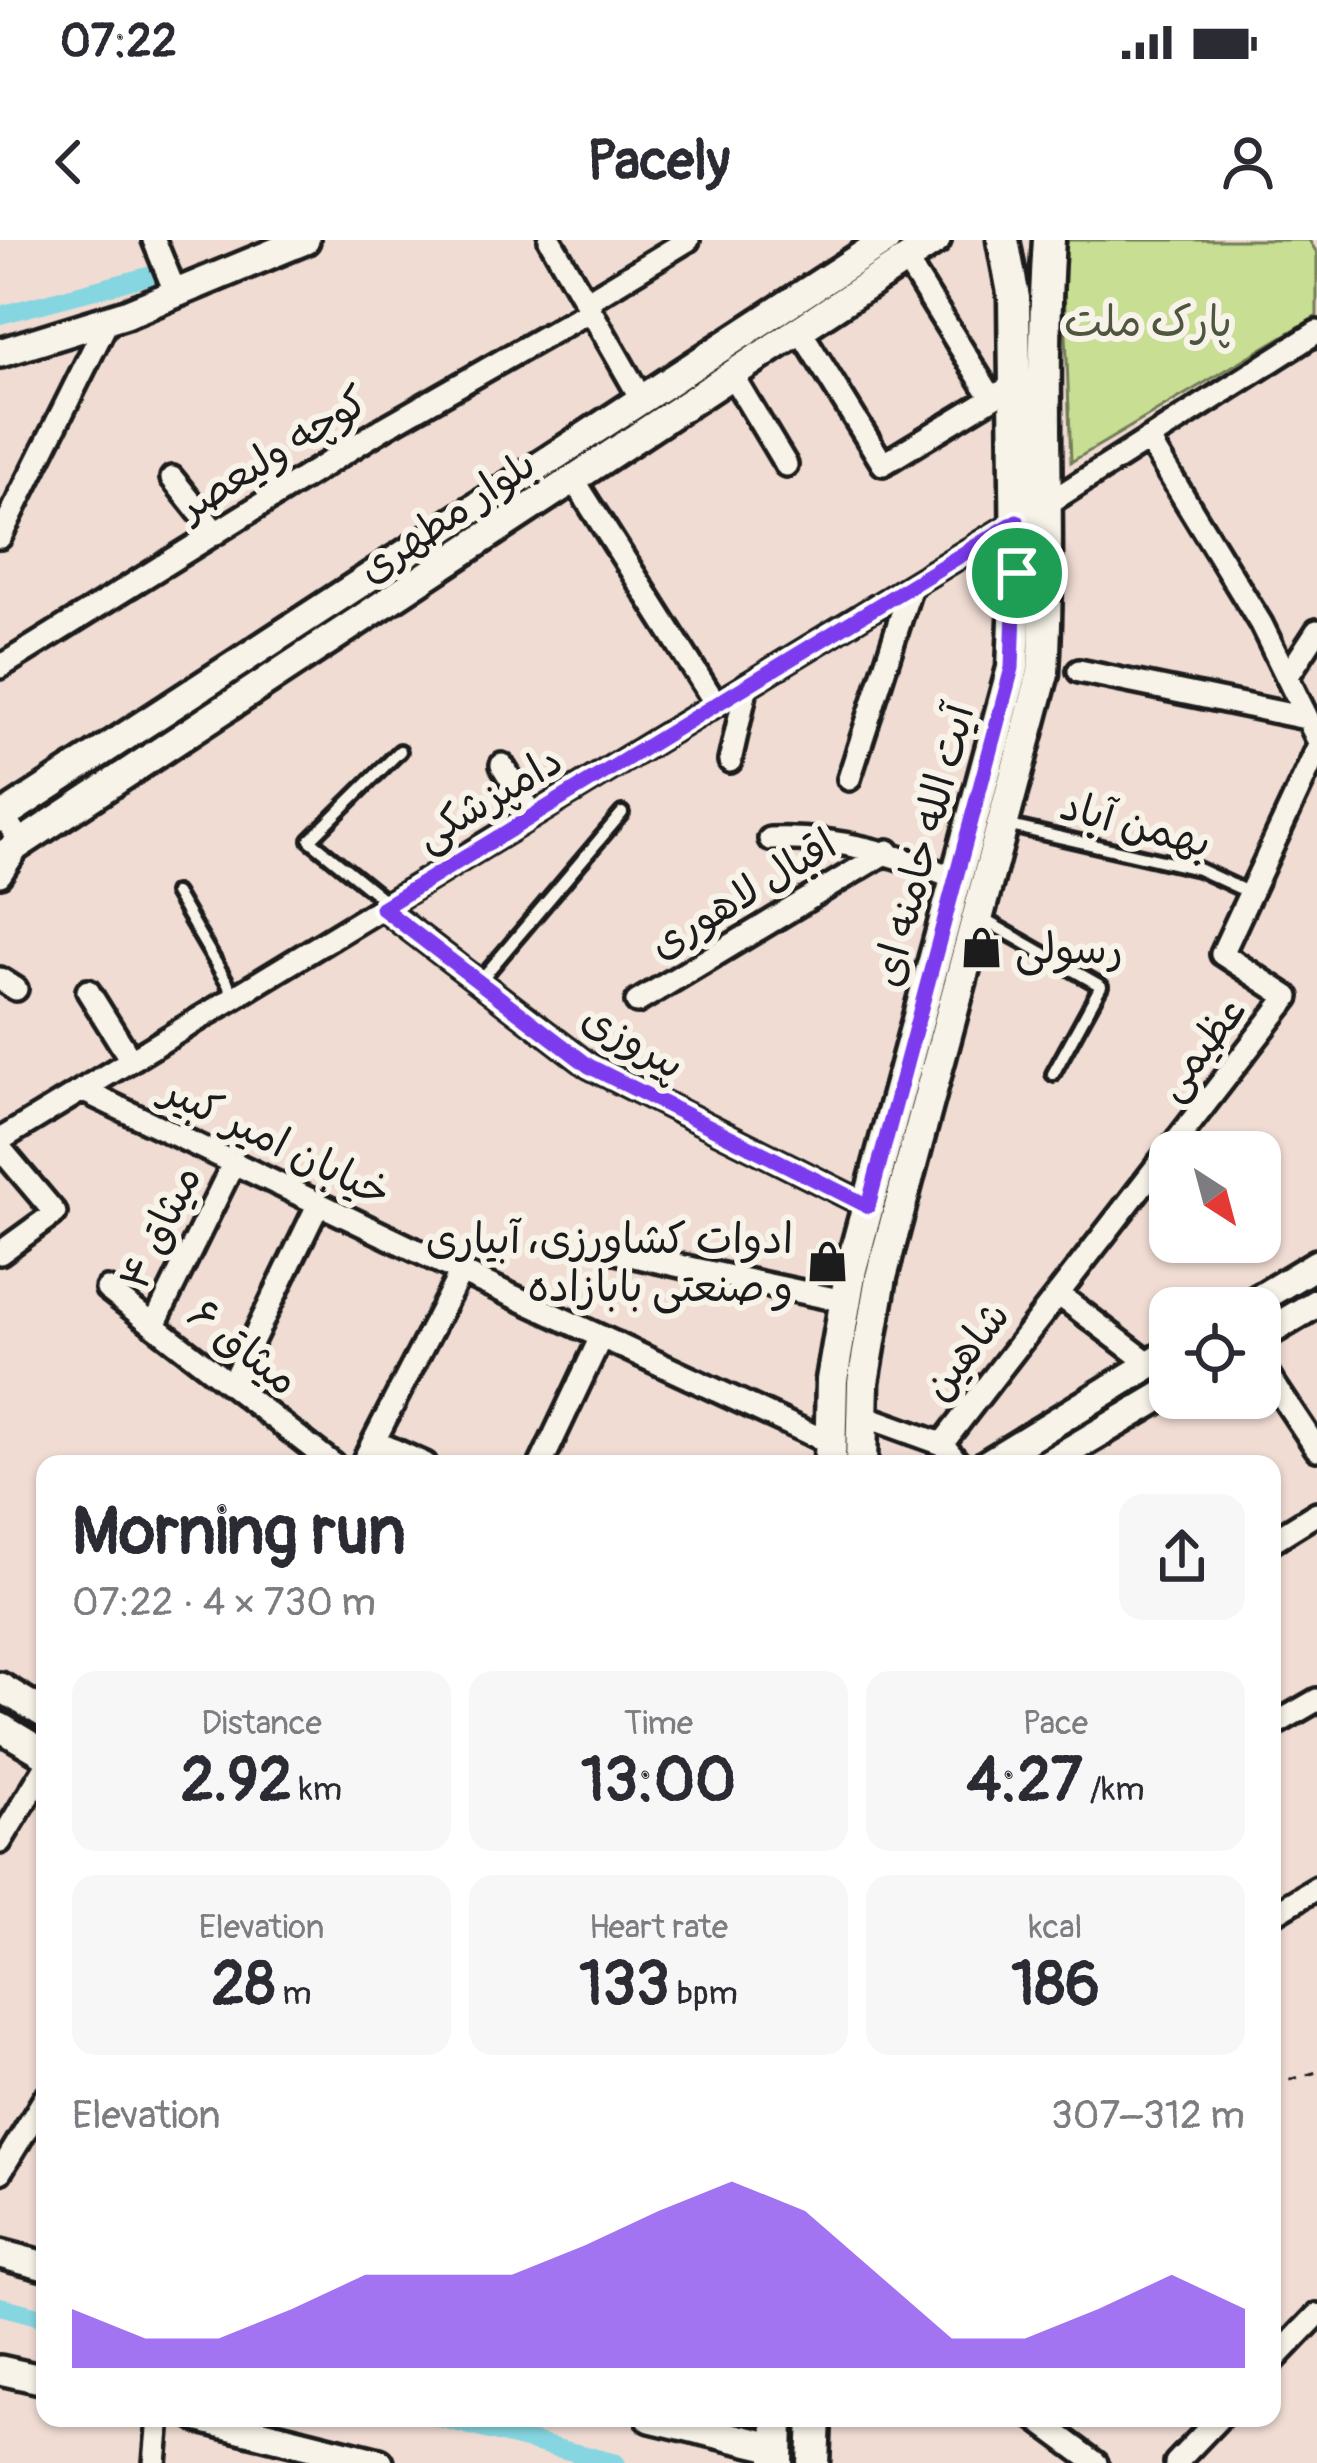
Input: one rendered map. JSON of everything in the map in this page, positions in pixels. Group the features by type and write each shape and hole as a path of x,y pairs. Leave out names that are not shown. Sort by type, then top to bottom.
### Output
{"main road":[{"name":"آیت الله خامنه ای","path":"830,1454 832,1380 844,1301 1012,668 1017,521 1003,391 1014,298 1003,240"},
{"name":"آیت الله خامنه ای","path":"861,1455 869,1330 881,1276 1043,673 1049,240"},
{"path":"814,2463 815,2427"}],"street":[{"path":"154,240 176,294"},
{"path":"0,353 108,320 305,240"},
{"path":"550,240 642,400"},
{"name":"کوچه ولیعصر","path":"0,667 589,306 688,240"},
{"name":"بلوار مطهری","path":"11,850 936,240"},
{"name":"بلوار مطهری","path":"2,817 875,243"},
{"path":"800,330 883,464 1003,391 906,260"},
{"path":"0,537 108,320"},
{"path":"1047,504 1317,332"},
{"path":"732,376 786,465"},
{"path":"1148,439 1261,625 1312,728"},
{"path":"172,478 216,533"},
{"path":"574,480 716,704"},
{"name":"دامپزشکی","path":"0,1144 1017,521"},
{"path":"849,779 911,586"},
{"path":"298,624 314,652"},
{"path":"1287,677 1317,631"},
{"path":"1079,671 1312,728"},
{"path":"730,761 747,685"},
{"name":"عظیمی","path":"1058,1294 1288,997 1222,954 1317,750"},
{"path":"502,765 533,815"},
{"path":"0,875 11,850 2,817"},
{"path":"770,839 812,837 888,851 956,879"},
{"name":"اقبال لاهوری","path":"637,1003 888,851"},
{"name":"پیروزی","path":"385,906 589,1066 868,1206"},
{"path":"88,991 131,1060"},
{"name":"خیابان امیر کبیر","path":"82,1090 601,1337 830,1454"},
{"path":"0,1144 55,1214 0,1253"},
{"name":"میثاق ۴","path":"154,1325 233,1162"},
{"path":"231,1385 319,1203"},
{"path":"620,1253 844,1301"},
{"path":"1279,1287 1317,1264"},
{"path":"367,1455 460,1272"},
{"name":"میثاق ۶","path":"107,1289 321,1455"},
{"path":"1058,1294 1149,1351"},
{"name":"شاهین","path":"862,1415 942,1444 1058,1294"},
{"path":"1281,1324 1317,1303"},
{"path":"545,1455 601,1337"},
{"path":"1002,1455 1149,1365"},
{"path":"1281,1395 1317,1449"},
{"path":"1062,1455 1149,1403"},
{"path":"374,1441 405,1455"},
{"path":"942,1444 951,1455"},
{"path":"1281,1535 1317,1513"},
{"path":"0,1688 36,1709"},
{"path":"1281,1721 1317,1700"},
{"path":"0,1727 36,1749"},
{"path":"0,1842 36,1783"},
{"path":"1281,1910 1317,1888"},
{"path":"0,2172 36,2113"},
{"path":"0,2254 36,2264"},
{"path":"1281,2353 1316,2318"},
{"path":"0,2370 36,2378"},
{"path":"155,2463 158,2427"},
{"path":"236,2427 379,2463"},
{"path":"696,2427 777,2443"},
{"path":"1047,2427 1096,2463"},
{"path":"1176,2463 1210,2427"}],"lane":[{"path":"385,906 310,840 400,751"},
{"path":"479,982 622,812"},
{"name":"بهمن آباد","path":"1003,824 1198,868 1250,893"},
{"path":"175,893 236,996"},
{"path":"979,916 1101,986 1053,1074"}],"path":[{"path":"1281,2082 1317,2072"}],"green space":[{"name":"پارک ملت","path":"1068,240 1309,240 1317,253 1317,316 1071,462 1063,257"}],"waterway":[{"path":"0,315 152,275"},
{"path":"0,2306 36,2316"},
{"path":"474,2427 616,2463"}],"place":[{"name":"رسولی","path":"981,948"},
{"name":"ادوات کشاورزی، آبیاری و صنعتی بابازاده","path":"827,1262"}],"route":[{"path":"1017,521 1017,573 1012,668 868,1206 589,1066 382,908 1017,521"}]}
